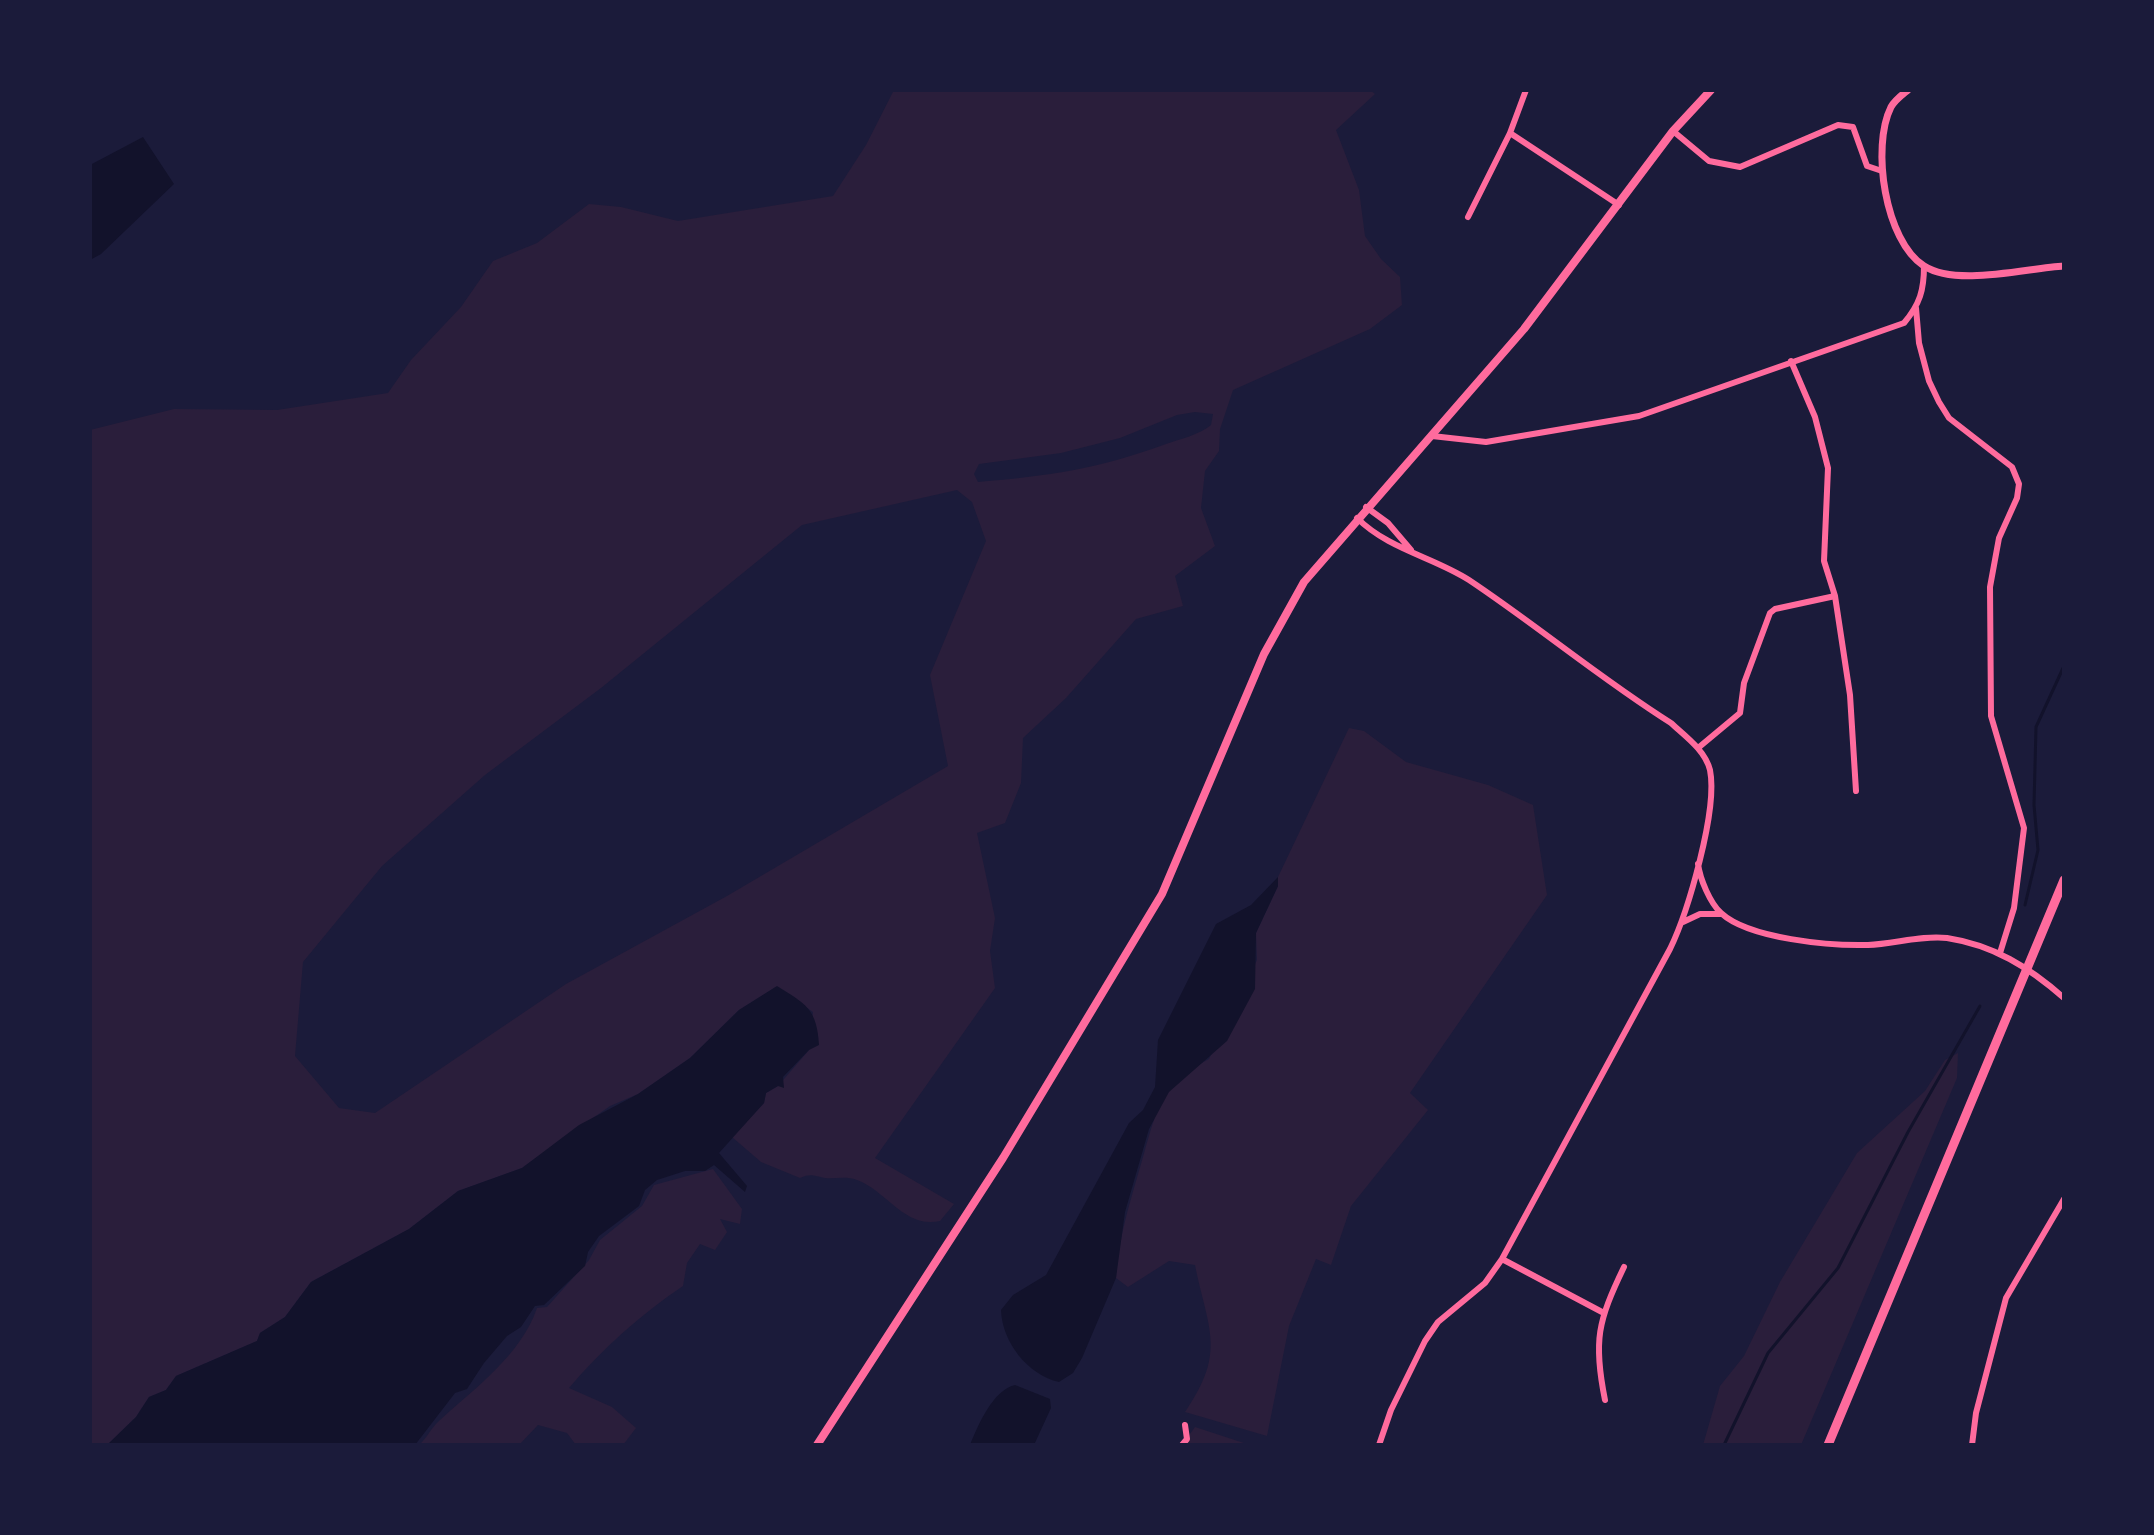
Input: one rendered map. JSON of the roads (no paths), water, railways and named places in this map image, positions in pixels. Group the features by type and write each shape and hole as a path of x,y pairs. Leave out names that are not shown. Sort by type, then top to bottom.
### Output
{"main road":[{"path":"817,1445 1003,1158 1162,894 1286,611 1304,582 1366,507 1524,329 1673,131 1711,90"},
{"path":"1828,1445 2064,880"}],"street":[{"path":"1468,217 1510,133 1526,90"},
{"path":"1908,90 1892,103 1886,120 1882,171 1891,214 1903,242 1924,266 1959,275 2064,266"},
{"path":"1673,131 1709,161 1740,167 1838,125 1853,127 1867,166 1882,171"},
{"path":"1510,133 1619,205"},
{"path":"1432,436 1486,442 1639,416 1904,323 1916,308 1924,289 1924,266"},
{"path":"1916,308 1922,356 1939,402 1949,418 2012,467 2019,484 2017,498 1999,538 1990,587 1991,716 2024,828 2014,908 2000,953"},
{"path":"1791,361 1815,417 1828,468 1824,561 1835,596 1850,695 1856,791"},
{"path":"1366,507 1388,523 1411,550"},
{"path":"1357,518 1380,538 1467,579 1671,723 1698,748 1709,768 1712,798 1683,922 1502,1259 1485,1283 1438,1322 1425,1341 1391,1410 1379,1445"},
{"path":"1698,748 1740,713 1744,683 1770,613 1775,609 1835,596"},
{"path":"1698,861 1700,875 1722,914"},
{"path":"1683,922 1700,914 1722,914 1766,934 1791,941 1868,945 1943,937 1986,946 2000,953 2064,998"},
{"path":"1972,1445 1976,1413 2006,1298 2064,1199"},
{"path":"1502,1259 1602,1312"},
{"path":"1605,1400 1596,1357 1602,1312 1624,1267"},
{"path":"1182,1445 1187,1439 1185,1425"}],"waterway":[{"path":"2025,905 2038,850 2034,805 2036,727 2064,666"},
{"path":"1724,1445 1768,1353 1838,1268 1908,1132 1980,1006"}]}
